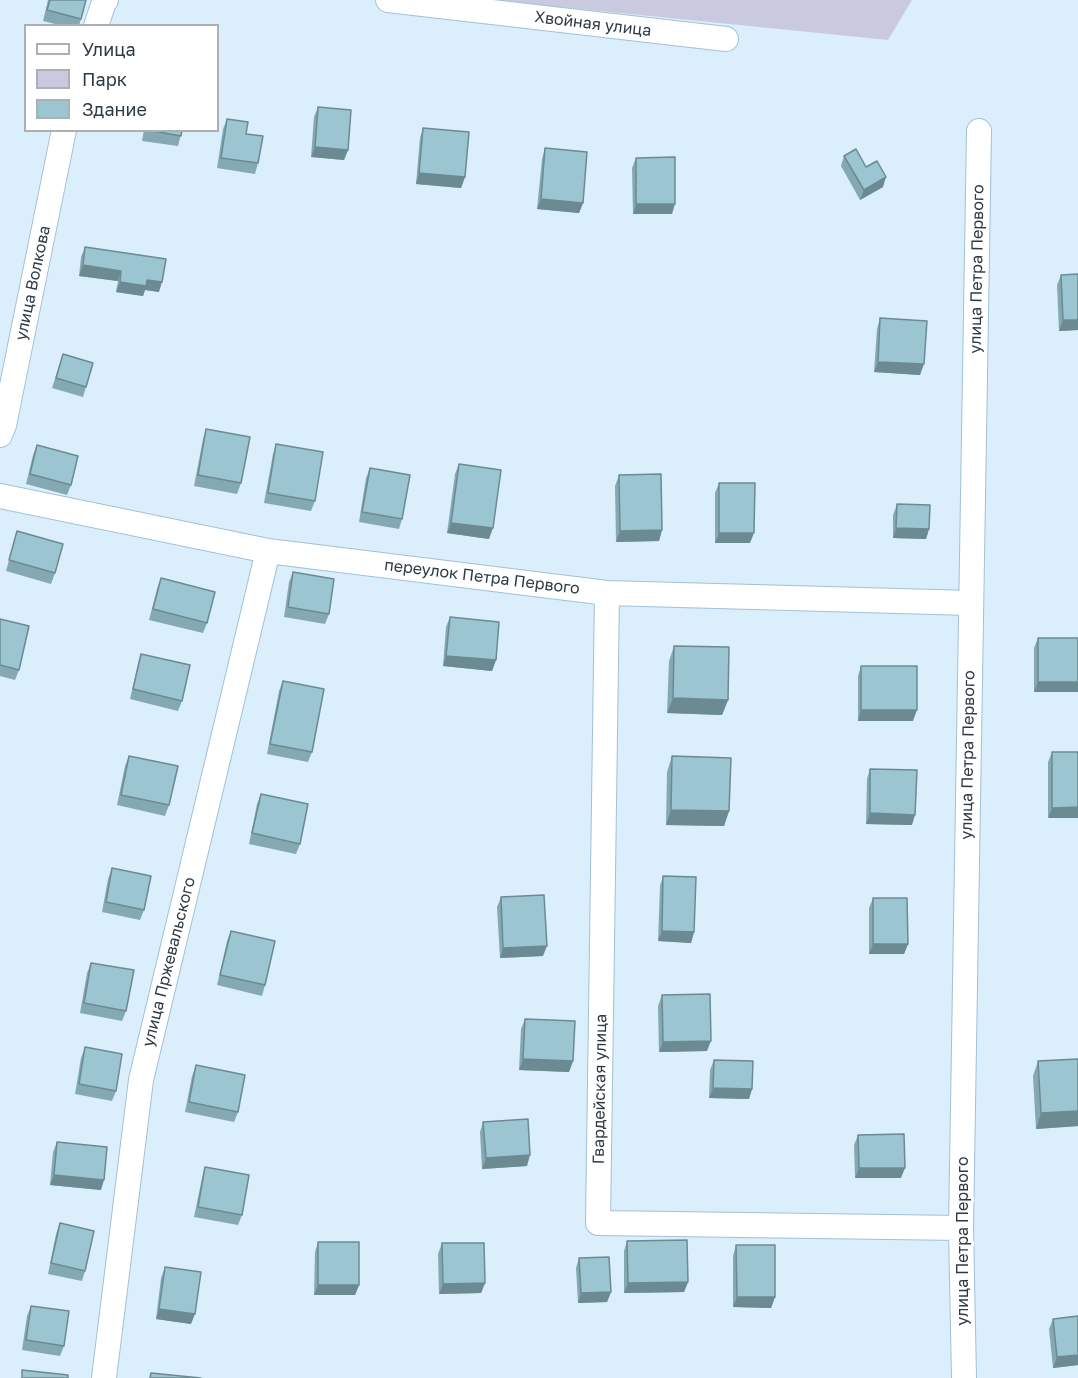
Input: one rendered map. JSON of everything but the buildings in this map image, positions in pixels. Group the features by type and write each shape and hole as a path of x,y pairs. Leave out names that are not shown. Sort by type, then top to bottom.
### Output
{"street":[{"name":"Хвойная улица","path":"388,0 726,39"},
{"path":"97,24 105,1"},
{"name":"улица Петра Первого","path":"964,1378 961,1228 979,131"},
{"name":"улица Волкова","path":"0,435 4,425 64,132"},
{"name":"переулок Петра Первого","path":"0,496 268,551 607,593 971,603"},
{"name":"улица Пржевальского","path":"104,1378 141,1080 268,551"},
{"name":"Гвардейская улица","path":"607,593 598,1223 961,1228"}],"green space":[{"path":"491,0 912,0 888,40"}]}
